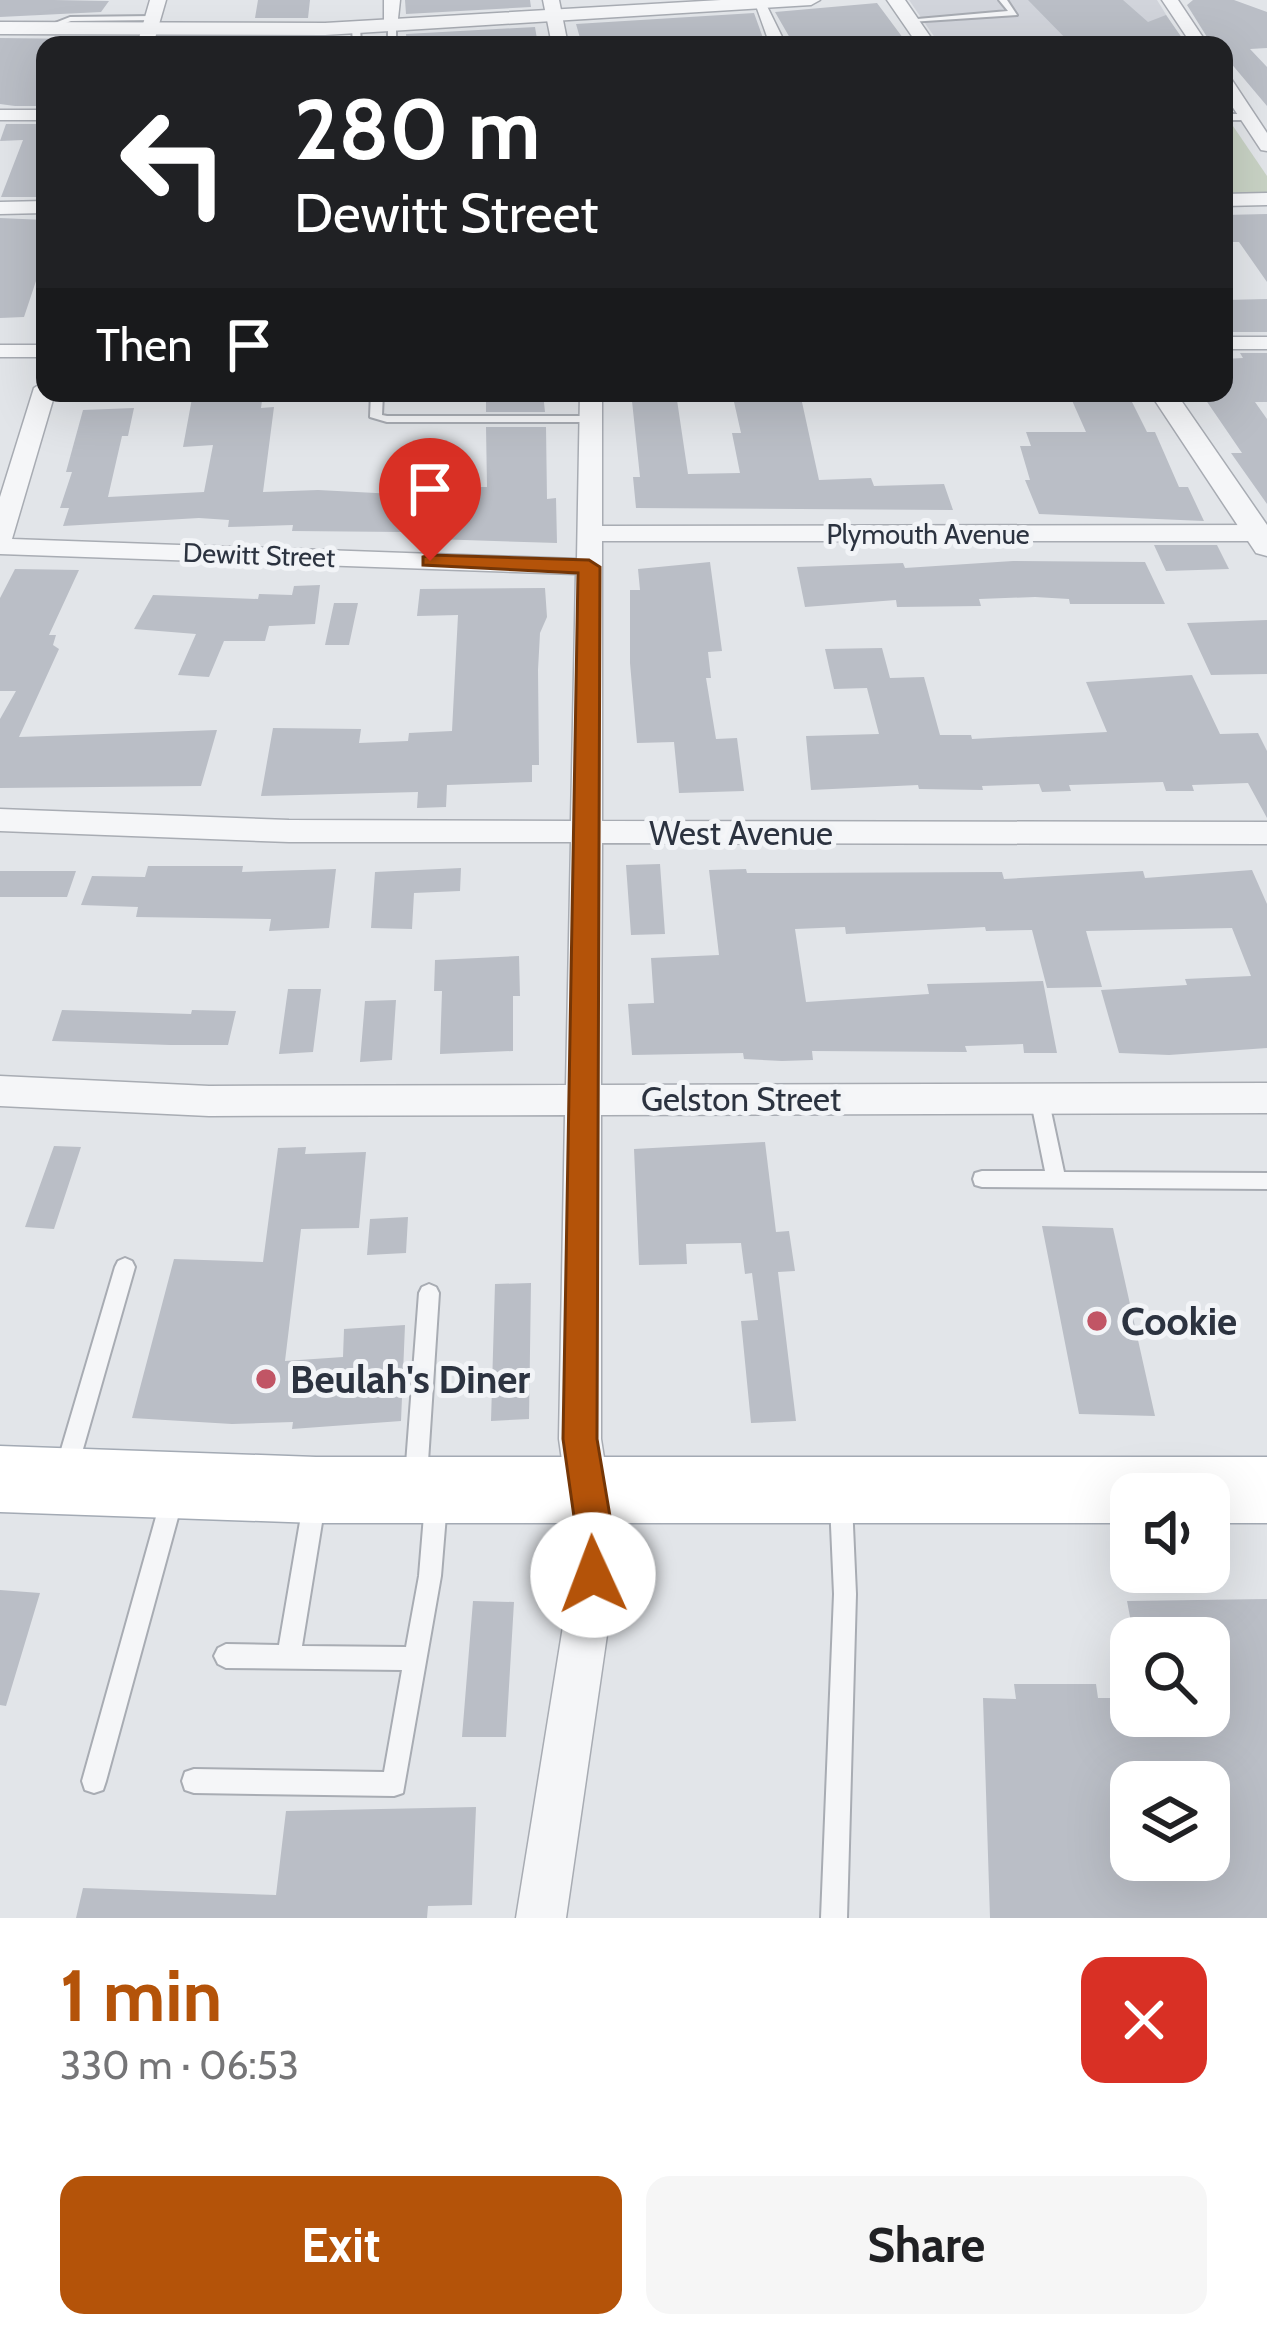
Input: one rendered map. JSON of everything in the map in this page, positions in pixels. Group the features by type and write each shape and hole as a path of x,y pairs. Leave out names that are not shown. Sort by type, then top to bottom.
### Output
{"main road":[{"path":"31,1481 316,1490 1267,1490"}],"street":[{"path":"392,0 392,35"},
{"path":"356,36 392,35 552,8 811,0"},
{"path":"896,0 921,36"},
{"path":"1170,0 1194,36"},
{"path":"758,3 774,36"},
{"path":"0,28 151,23 233,36"},
{"path":"1233,94 1267,146"},
{"path":"1245,112 1267,107"},
{"path":"0,115 36,115"},
{"path":"1233,200 1267,200"},
{"path":"0,208 36,207"},
{"path":"1233,343 1267,343"},
{"path":"0,351 36,351"},
{"path":"0,542 41,402"},
{"path":"1169,402 1264,538"},
{"path":"541,1918 597,1552 580,1439 591,406"},
{"name":"Plymouth Avenue","path":"589,550 1264,538"},
{"name":"Dewitt Street","path":"0,542 589,550"},
{"name":"West Avenue","path":"0,820 289,831 1267,833"},
{"name":"Gelston Street","path":"0,1091 209,1101 1267,1099"}],"lane":[{"path":"910,20 1014,13 1005,2"},
{"path":"1233,115 1245,112"},
{"path":"375,402 376,417 387,419 591,406"},
{"path":"1039,1097 1056,1179"},
{"path":"982,1178 1267,1181"},
{"path":"31,1481 125,1267"},
{"path":"194,1781 394,1784 416,1659 426,1490 429,1293"},
{"path":"94,1781 176,1487"},
{"path":"289,1657 316,1490"},
{"path":"835,1918 845,1594 840,1490"},
{"path":"226,1656 416,1659"}],"shaded area":[{"path":"909,0 1157,0 1179,36 934,36"}],"green space":[{"path":"1233,126 1267,176 1267,193 1233,193"}],"building":[{"path":"0,0 109,1 101,12 0,17"},
{"path":"258,0 310,0 308,18 255,18"},
{"path":"405,0 530,0 531,7 406,14"},
{"path":"1028,0 1123,0 1148,22 1166,15 1181,36 1063,36"},
{"path":"1193,0 1234,0 1267,12 1267,48 1250,49 1267,67 1267,106 1233,66 1233,36 1206,36 1187,5"},
{"path":"877,3 902,36 789,36 775,12"},
{"path":"754,13 762,36 579,36 576,24"},
{"path":"535,27 536,36 406,36"},
{"path":"0,38 36,38 36,106 0,104"},
{"path":"6,124 36,124 36,197 1,197 23,140 0,141"},
{"path":"1267,214 1267,282 1239,242 1233,242 1233,215"},
{"path":"0,218 36,220 36,281 24,317 0,318"},
{"path":"1267,299 1267,332 1233,332 1233,300"},
{"path":"1240,353 1267,353 1267,402 1255,402 1267,419 1267,504 1231,453 1242,453 1207,402 1233,402 1233,359 1243,358"},
{"path":"191,402 262,402 261,408 274,407 263,492 318,490 395,494 395,499 450,499 451,487 487,487 486,427 546,427 547,499 556,498 557,543 433,539 433,533 292,531 293,525 228,527 229,520 199,518 63,526 69,508 60,508 72,472 66,472 83,410 134,408 128,436 122,436 108,497 204,492 213,445 183,447"},
{"path":"486,402 544,402 545,412 486,412"},
{"path":"632,402 677,402 688,474 740,473 732,433 741,433 734,402 802,402 819,480 871,478 874,486 944,484 953,510 636,508 633,477 640,477"},
{"path":"1073,402 1132,402 1147,432 1155,432 1179,487 1188,487 1204,521 1039,514 1025,480 1030,480 1020,446 1031,446 1026,432 1086,432"},
{"path":"1154,545 1217,545 1229,569 1166,571"},
{"path":"1013,561 1145,562 1165,604 1070,604 1069,599 1035,597 979,599 981,606 897,607 896,600 805,607 797,567 903,563 905,568"},
{"path":"710,562 722,651 708,652 711,678 706,678 716,739 737,738 744,791 679,793 674,742 637,743 630,590 640,590 638,569"},
{"path":"15,569 79,570 49,635 56,635 53,645 59,649 19,737 217,730 201,786 0,788 0,719 16,691 0,691 0,598"},
{"path":"320,585 315,624 269,626 265,641 224,641 209,677 178,675 196,634 134,629 153,595 258,599 259,594 292,595 294,586"},
{"path":"545,588 547,617 540,633 538,670 539,765 532,765 532,782 447,785 446,807 417,808 418,792 261,796 273,728 361,729 359,743 408,741 409,733 452,731 458,615 417,616 420,589"},
{"path":"334,603 358,603 349,645 325,645"},
{"path":"1267,620 1267,674 1211,675 1187,623"},
{"path":"882,648 890,678 924,677 940,735 971,735 972,739 1107,732 1086,682 1192,675 1220,734 1258,733 1267,751 1267,818 1248,783 1192,785 1194,791 1166,791 1163,782 1069,785 1071,791 1042,792 1039,784 982,786 983,790 919,789 918,785 811,790 806,736 879,734 867,688 834,689 825,649"},
{"path":"660,864 665,934 631,935 626,865"},
{"path":"148,866 243,866 242,872 336,869 329,928 269,931 271,919 136,917 138,907 81,905 92,876 145,877"},
{"path":"461,868 460,891 414,893 412,929 371,928 375,872"},
{"path":"746,869 747,873 1002,872 1004,879 1143,871 1145,878 1252,870 1267,904 1267,1048 1169,1055 1119,1053 1101,990 1251,976 1232,928 1086,931 1102,987 1047,988 1032,930 986,931 985,927 846,934 845,927 795,929 806,1002 929,994 927,984 1043,981 1057,1053 1024,1053 1023,1044 965,1046 967,1052 812,1051 813,1060 782,1061 744,1059 743,1053 632,1055 628,1004 654,1003 651,958 719,955 709,870"},
{"path":"0,871 76,871 67,897 0,897"},
{"path":"519,956 513,1051 440,1054 442,991 434,991 435,960"},
{"path":"288,989 321,989 313,1052 279,1054"},
{"path":"396,1000 392,1060 360,1062 365,1001"},
{"path":"62,1010 236,1011 228,1045 170,1045 52,1041"},
{"path":"765,1142 776,1232 789,1231 795,1271 778,1272 796,1421 751,1423 741,1321 758,1320 752,1273 745,1274 741,1243 686,1244 687,1264 639,1265 634,1149"},
{"path":"54,1146 81,1147 54,1229 25,1227"},
{"path":"306,1147 305,1154 366,1152 359,1228 301,1229 285,1361 343,1357 344,1329 405,1325 401,1421 292,1429 293,1422 132,1418 174,1259 263,1262 278,1148"},
{"path":"408,1217 406,1253 367,1255 370,1219"},
{"name":"Cookie","path":"1042,1226 1113,1228 1155,1416 1079,1414"},
{"path":"531,1283 529,1419 491,1421 495,1284"},
{"path":"0,1590 40,1593 6,1706 0,1705"},
{"path":"1267,1599 1267,1918 990,1918 983,1698 1016,1699 1014,1684 1096,1684 1098,1698 1110,1698 1110,1737 1230,1737 1230,1617 1130,1617 1127,1601"},
{"path":"473,1601 514,1602 506,1737 462,1737"},
{"path":"476,1807 472,1905 428,1906 427,1918 76,1918 83,1888 276,1895 286,1811"}],"place":[{"name":"Cookie","path":"1097,1321"},
{"name":"Beulah's Diner","path":"266,1379"}],"route":[{"path":"430,561 589,567 580,1439 597,1552 593,1575"}]}
